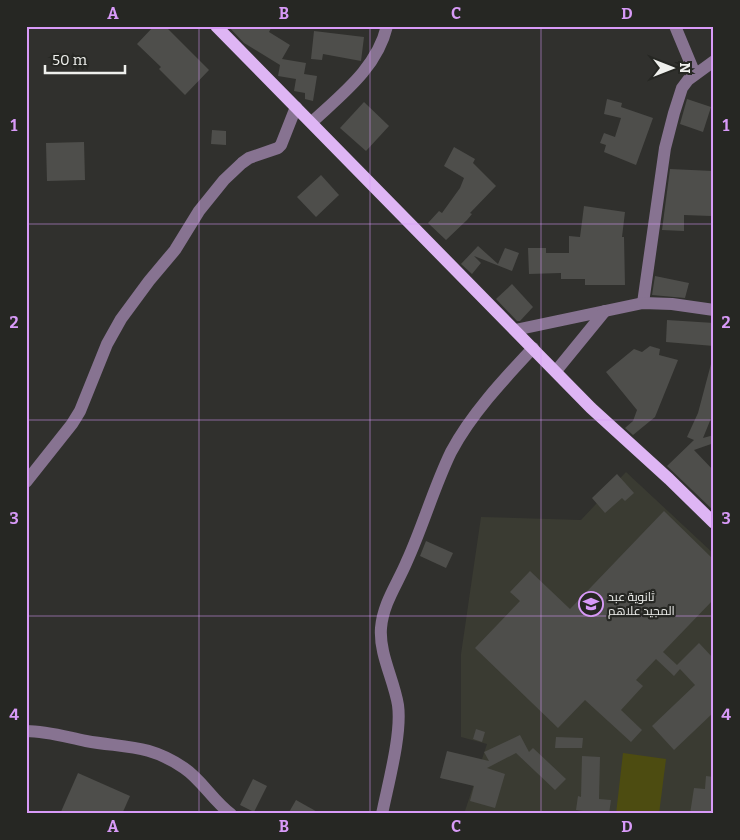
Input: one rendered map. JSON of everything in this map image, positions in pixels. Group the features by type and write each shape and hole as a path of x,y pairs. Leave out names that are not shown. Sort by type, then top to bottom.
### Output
{"main road":[{"path":"216,26 592,408 714,522"}],"street":[{"path":"312,122 361,76 384,40 387,26"},
{"path":"675,26 696,74"},
{"path":"643,303 666,148 674,112 682,88 688,80 714,61"},
{"path":"26,482 63,436 80,411 107,344 121,319 175,250 199,211 224,180 249,158 278,148 281,145 296,107"},
{"path":"515,330 643,303 672,304 714,310"},
{"path":"556,371 605,311"},
{"path":"382,814 399,724 395,692 382,647 381,628 384,611 390,594 407,562 452,452 477,413 533,348"},
{"path":"26,731 41,731 98,743 140,747 153,752 170,759 186,769 231,814"},
{"path":"384,800 391,814"}],"shaded area":[{"name":"ثانوية عبد المجيد علاهم","path":"626,472 714,554 714,814 464,814 487,744 461,737 461,654 481,517 581,520"},
{"path":"623,753 666,759 659,814 616,814"}],"building":[{"path":"154,26 165,26 209,70 185,95 159,69 161,67 137,44"},
{"path":"228,26 272,26 269,32 290,45 282,59 306,63 304,74 317,76 313,101 305,99 305,93 294,91 296,79 278,76 280,65 244,43"},
{"path":"314,31 364,37 361,61 323,54 322,60 311,59"},
{"path":"607,99 622,103 621,107 653,118 636,165 604,152 606,145 600,143 604,133 615,137 621,118 604,114"},
{"path":"687,99 711,107 703,132 680,124"},
{"path":"364,102 389,126 366,151 340,128"},
{"path":"212,130 226,131 226,145 211,144"},
{"path":"84,142 85,180 47,181 46,143"},
{"path":"454,147 475,159 473,163 496,186 470,213 472,214 467,220 446,240 428,223 439,211 442,213 460,188 464,178 444,166"},
{"path":"670,169 713,171 711,216 684,215 684,231 662,230"},
{"path":"321,175 339,195 316,217 297,197"},
{"path":"584,206 625,212 622,237 624,237 625,285 585,285 585,279 561,279 561,273 529,274 528,248 546,248 546,253 569,253 569,236 580,237"},
{"path":"478,246 498,264 505,248 519,253 512,271 474,256 481,263 472,274 461,264"},
{"path":"655,276 689,283 685,298 652,295"},
{"path":"512,284 533,307 520,321 517,321 496,299"},
{"path":"667,320 714,323 714,346 666,342"},
{"path":"650,346 660,349 659,355 678,360 655,417 633,435 625,428 633,421 637,410 606,372 634,349 642,352"},
{"path":"711,364 714,364 714,411 703,438 714,435 714,443 694,450 714,471 714,511 667,466 694,440 687,437 698,413"},
{"path":"617,474 634,493 625,501 622,498 605,513 592,498"},
{"path":"664,511 714,560 714,599 663,652 677,665 699,643 714,659 714,712 674,750 652,726 695,685 680,669 674,676 656,659 636,680 643,686 621,710 642,730 631,742 585,700 558,728 475,648 520,601 510,592 530,571 570,609"},
{"path":"426,541 453,553 446,568 420,556"},
{"path":"476,729 485,732 482,742 473,739"},
{"path":"520,735 529,752 533,748 566,779 555,790 516,753 487,768 505,774 495,808 470,801 474,786 440,778 447,751 489,761 484,752"},
{"path":"556,737 583,738 582,748 555,748"},
{"path":"582,756 600,757 599,799 611,800 609,814 583,814 583,811 576,810 578,796 581,797"},
{"path":"78,773 130,796 122,814 60,814"},
{"path":"706,776 714,777 714,814 690,814 694,788 705,789"},
{"path":"253,779 267,786 254,812 240,805"},
{"path":"296,800 321,814 288,814"}],"place":[{"name":"ثانوية عبد المجيد علاهم","path":"591,604"}]}
